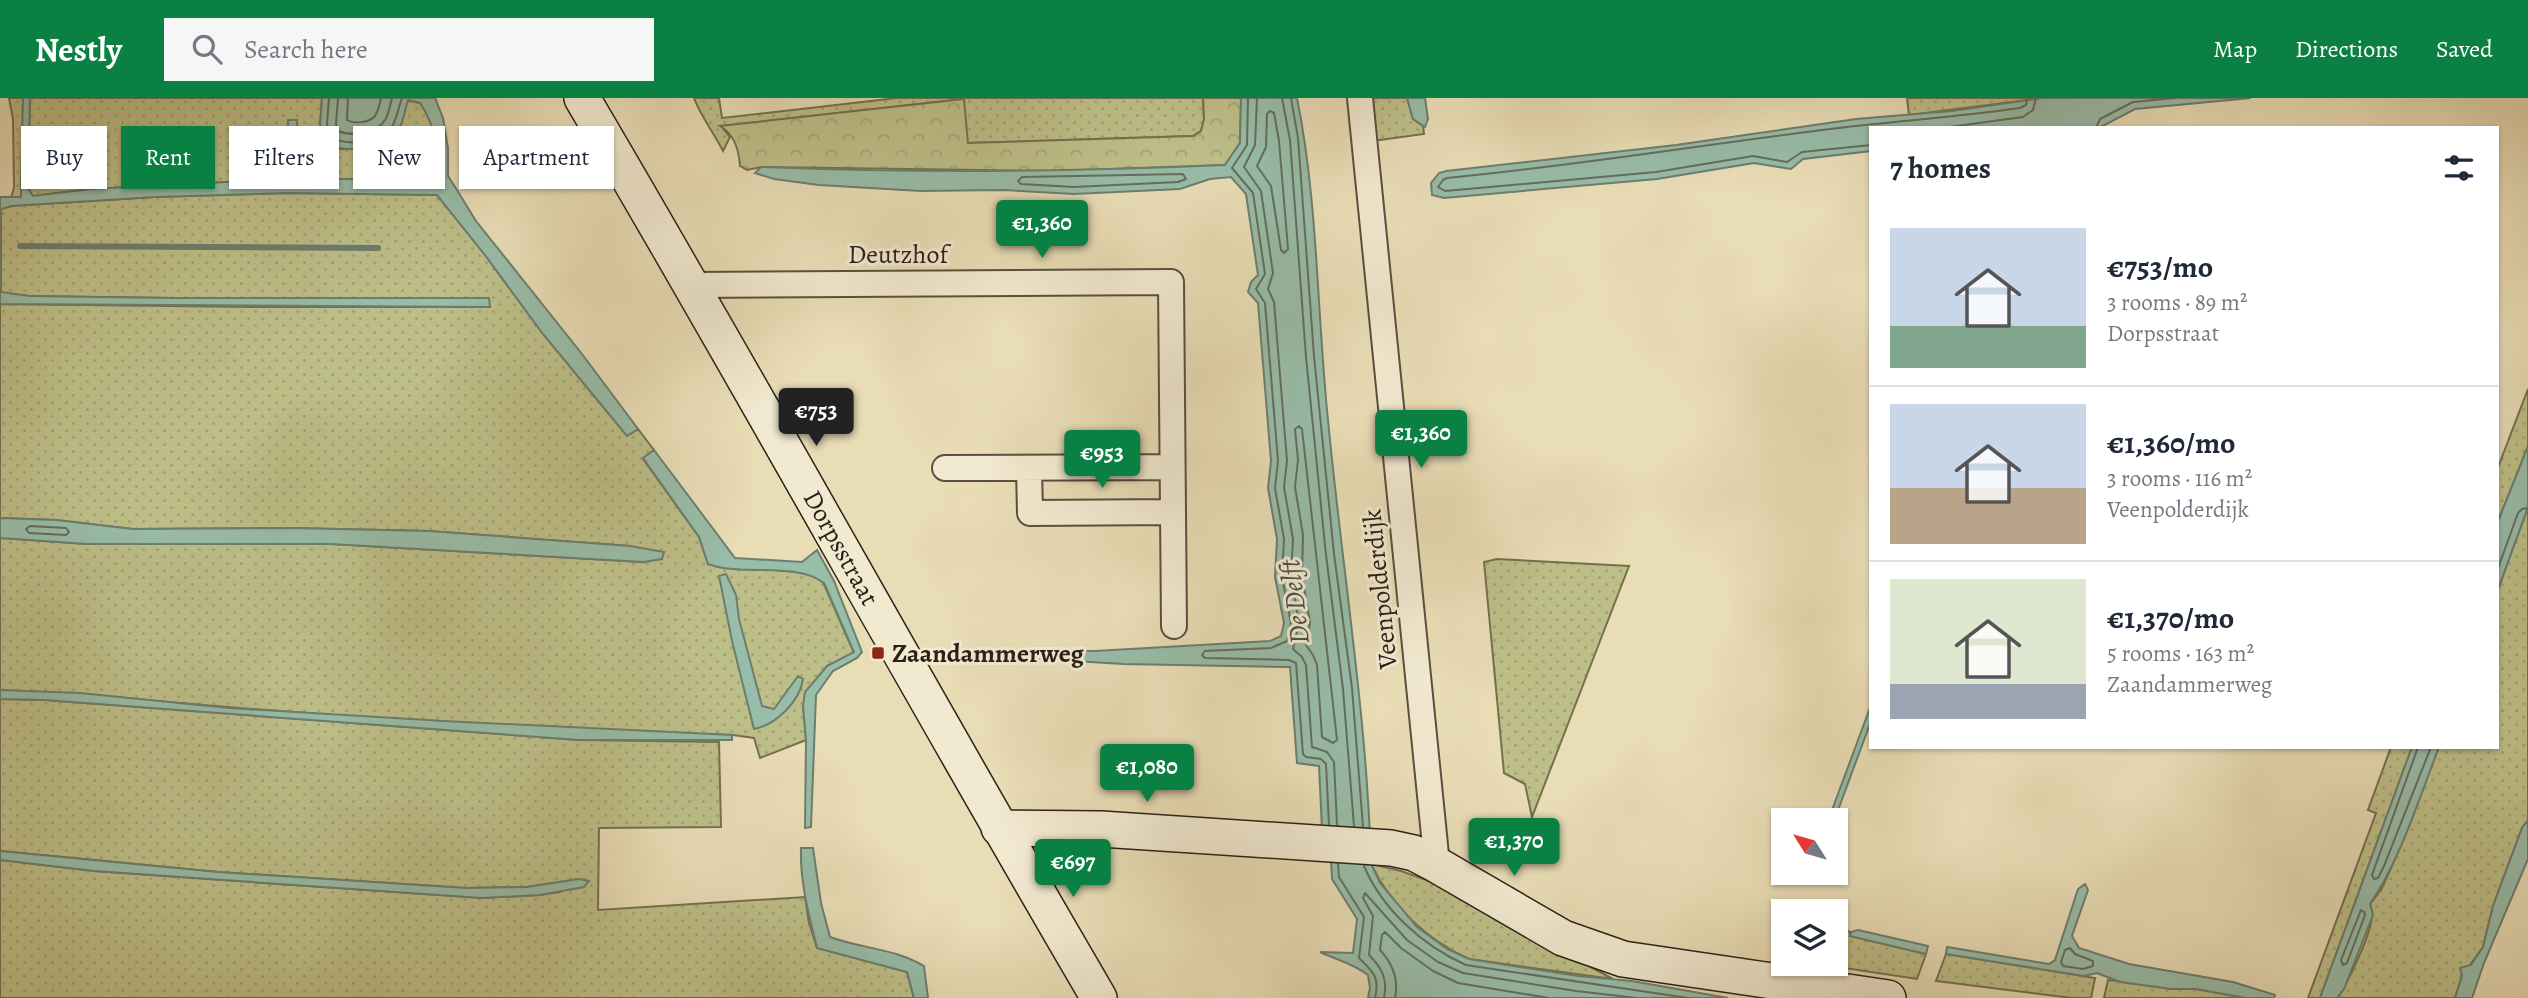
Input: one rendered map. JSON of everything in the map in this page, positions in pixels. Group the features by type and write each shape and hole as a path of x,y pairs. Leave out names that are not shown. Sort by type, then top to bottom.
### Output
{"street":[{"name":"Dorpsstraat","path":"582,98 693,285 999,828 1099,998"},
{"name":"Veenpolderdijk","path":"1360,98 1437,864"},
{"name":"Deutzhof","path":"693,285 1171,282 1174,626"},
{"path":"945,468 1172,467"},
{"path":"1030,469 1030,513 1173,512"},
{"path":"999,828 1101,829 1391,848 1414,853 1437,864 1563,938 1623,959 1888,998"}],"green space":[{"path":"9,98 23,98 21,198 11,198 14,188 13,119"},
{"path":"30,98 322,98 321,126 297,126 297,121 288,121 288,126 229,126 229,182 215,183 215,126 121,126 121,187 107,188 107,126 29,126"},
{"path":"694,98 719,98 722,118 897,98 1203,98 1204,120 1201,131 1193,136 967,143 963,99 721,126 730,137 723,151"},
{"path":"1203,98 1241,98 1240,143 1225,165 1052,171 761,167 747,170 740,166 732,138 720,126 964,99 968,143 1193,136 1201,131 1204,119"},
{"path":"1368,98 1407,98 1413,119 1423,126 1424,134 1372,141"},
{"path":"1907,98 2043,98 1909,115"},
{"path":"408,100 420,103 431,126 391,126"},
{"path":"339,149 353,149 353,179 339,179"},
{"path":"28,189 91,189 33,196"},
{"path":"287,193 437,195 543,334 627,436 638,429 654,450 643,459 699,537 708,564 806,573 823,582 854,653 827,666 803,706 806,740 760,758 754,738 733,735 417,721 0,690 0,538 87,544 331,544 644,562 630,546 429,531 133,529 56,520 0,518 0,304 490,307 488,298 171,298 29,296 1,293 1,209 11,206 155,197"},
{"path":"2528,389 2528,446 2499,519 2499,465"},
{"path":"2528,507 2528,820 2522,828 2493,906 2483,947 2462,976 2455,998 2337,998 2353,970 2371,924 2370,904 2381,890 2391,868 2438,749 2499,749 2499,587"},
{"path":"1497,559 1629,566 1532,817 1525,784 1504,773 1484,562"},
{"path":"0,699 45,700 579,740 719,742 721,827 599,828 598,910 805,897 817,948 907,972 914,998 0,998 0,860 94,871 482,898 560,892 579,879 527,887 466,888 218,872 0,851"},
{"path":"2390,749 2411,749 2320,998 2308,998 2376,813 2368,810"},
{"path":"1371,864 1432,882 1613,979 1469,959 1439,942 1412,920 1389,894"},
{"path":"1848,931 1851,932 1850,936 1926,954 1917,979 1848,969"},
{"path":"1946,954 2095,978 2091,998 1936,981"},
{"path":"2108,980 2160,985 2171,989 2196,989 2246,998 2104,998"}],"water":[{"path":"23,98 30,98 29,126 22,126"},
{"path":"322,98 435,98 444,126 431,126 420,103 408,100 400,126 353,126 353,149 339,147 339,126 320,125"},
{"name":"De Delft","path":"1241,98 1297,98 1304,137 1313,217 1324,380 1365,753 1371,864 1380,883 1417,927 1447,949 1469,959 1578,976 1632,981 1728,998 1368,998 1368,975 1320,952 1353,953 1357,919 1332,879 1331,859 1322,829 1319,766 1297,763 1290,667 1123,664 1025,658 1026,651 1095,651 1270,641 1281,636 1284,623 1275,577 1277,539 1268,488 1271,461 1258,303 1248,292 1251,282 1258,275 1246,194 1231,177 1210,179 1180,189 1074,194 1004,190 921,191 819,185 774,179 755,173 761,167 993,171 1225,165 1240,143"},
{"path":"1407,98 1425,98 1428,119 1425,127 1413,119"},
{"path":"2043,98 2251,98 2135,109 2103,126 1869,126 1869,151 1803,159 1791,169 1754,163 1657,179 1444,198 1432,195 1431,183 1439,173 1446,171 1676,145 1856,119 1952,111"},
{"path":"288,120 297,120 297,126 288,126"},
{"path":"445,130 448,176 476,221 638,429 627,436 543,334 437,195 287,193 155,197 11,206 1,209 1,292 29,296 171,298 489,298 490,307 0,304 0,197 21,197 21,189 29,189 33,196 121,187 215,189 215,183 229,182 229,189 339,189 339,179 353,179 353,189 445,189"},
{"path":"2528,446 2528,507 2499,587 2499,519"},
{"path":"654,450 735,558 802,562 817,550 834,581 862,652 857,658 833,671 816,695 811,827 805,828 805,692 827,666 854,652 824,583 799,573 722,568 708,564 699,537 643,458"},
{"path":"0,518 56,520 133,529 429,531 630,546 664,552 662,559 644,562 331,544 87,544 0,538"},
{"path":"726,574 736,595 739,619 762,706 774,709 798,676 803,679 797,696 786,711 771,723 754,729 719,576"},
{"path":"0,690 80,693 229,708 732,735 732,740 579,740 45,700 0,699"},
{"path":"1869,710 1869,726 1839,808 1833,808"},
{"path":"2411,749 2438,749 2400,848 2370,904 2373,915 2344,989 2337,998 2320,998"},
{"path":"2528,820 2528,859 2472,998 2455,998 2462,976 2460,968 2471,965 2483,947 2493,906 2522,828"},
{"path":"801,848 813,848 821,903 830,937 889,952 924,966 928,998 914,998 907,972 817,948 804,886"},
{"path":"0,851 218,872 466,888 527,887 579,879 589,881 584,887 540,895 482,898 94,871 0,860"},
{"path":"2085,884 2088,890 2072,936 2079,948 2129,964 2233,982 2275,995 2274,998 2246,998 2196,989 2171,989 2120,982 2097,973 2084,976 1946,954 1947,947 2049,964 2055,960 2078,889"},
{"path":"1858,930 1928,946 1926,954 1850,936 1851,932"}],"waterway":[{"path":"20,246 378,248"}],"place":[{"name":"Zaandammerweg","path":"878,653"}]}
